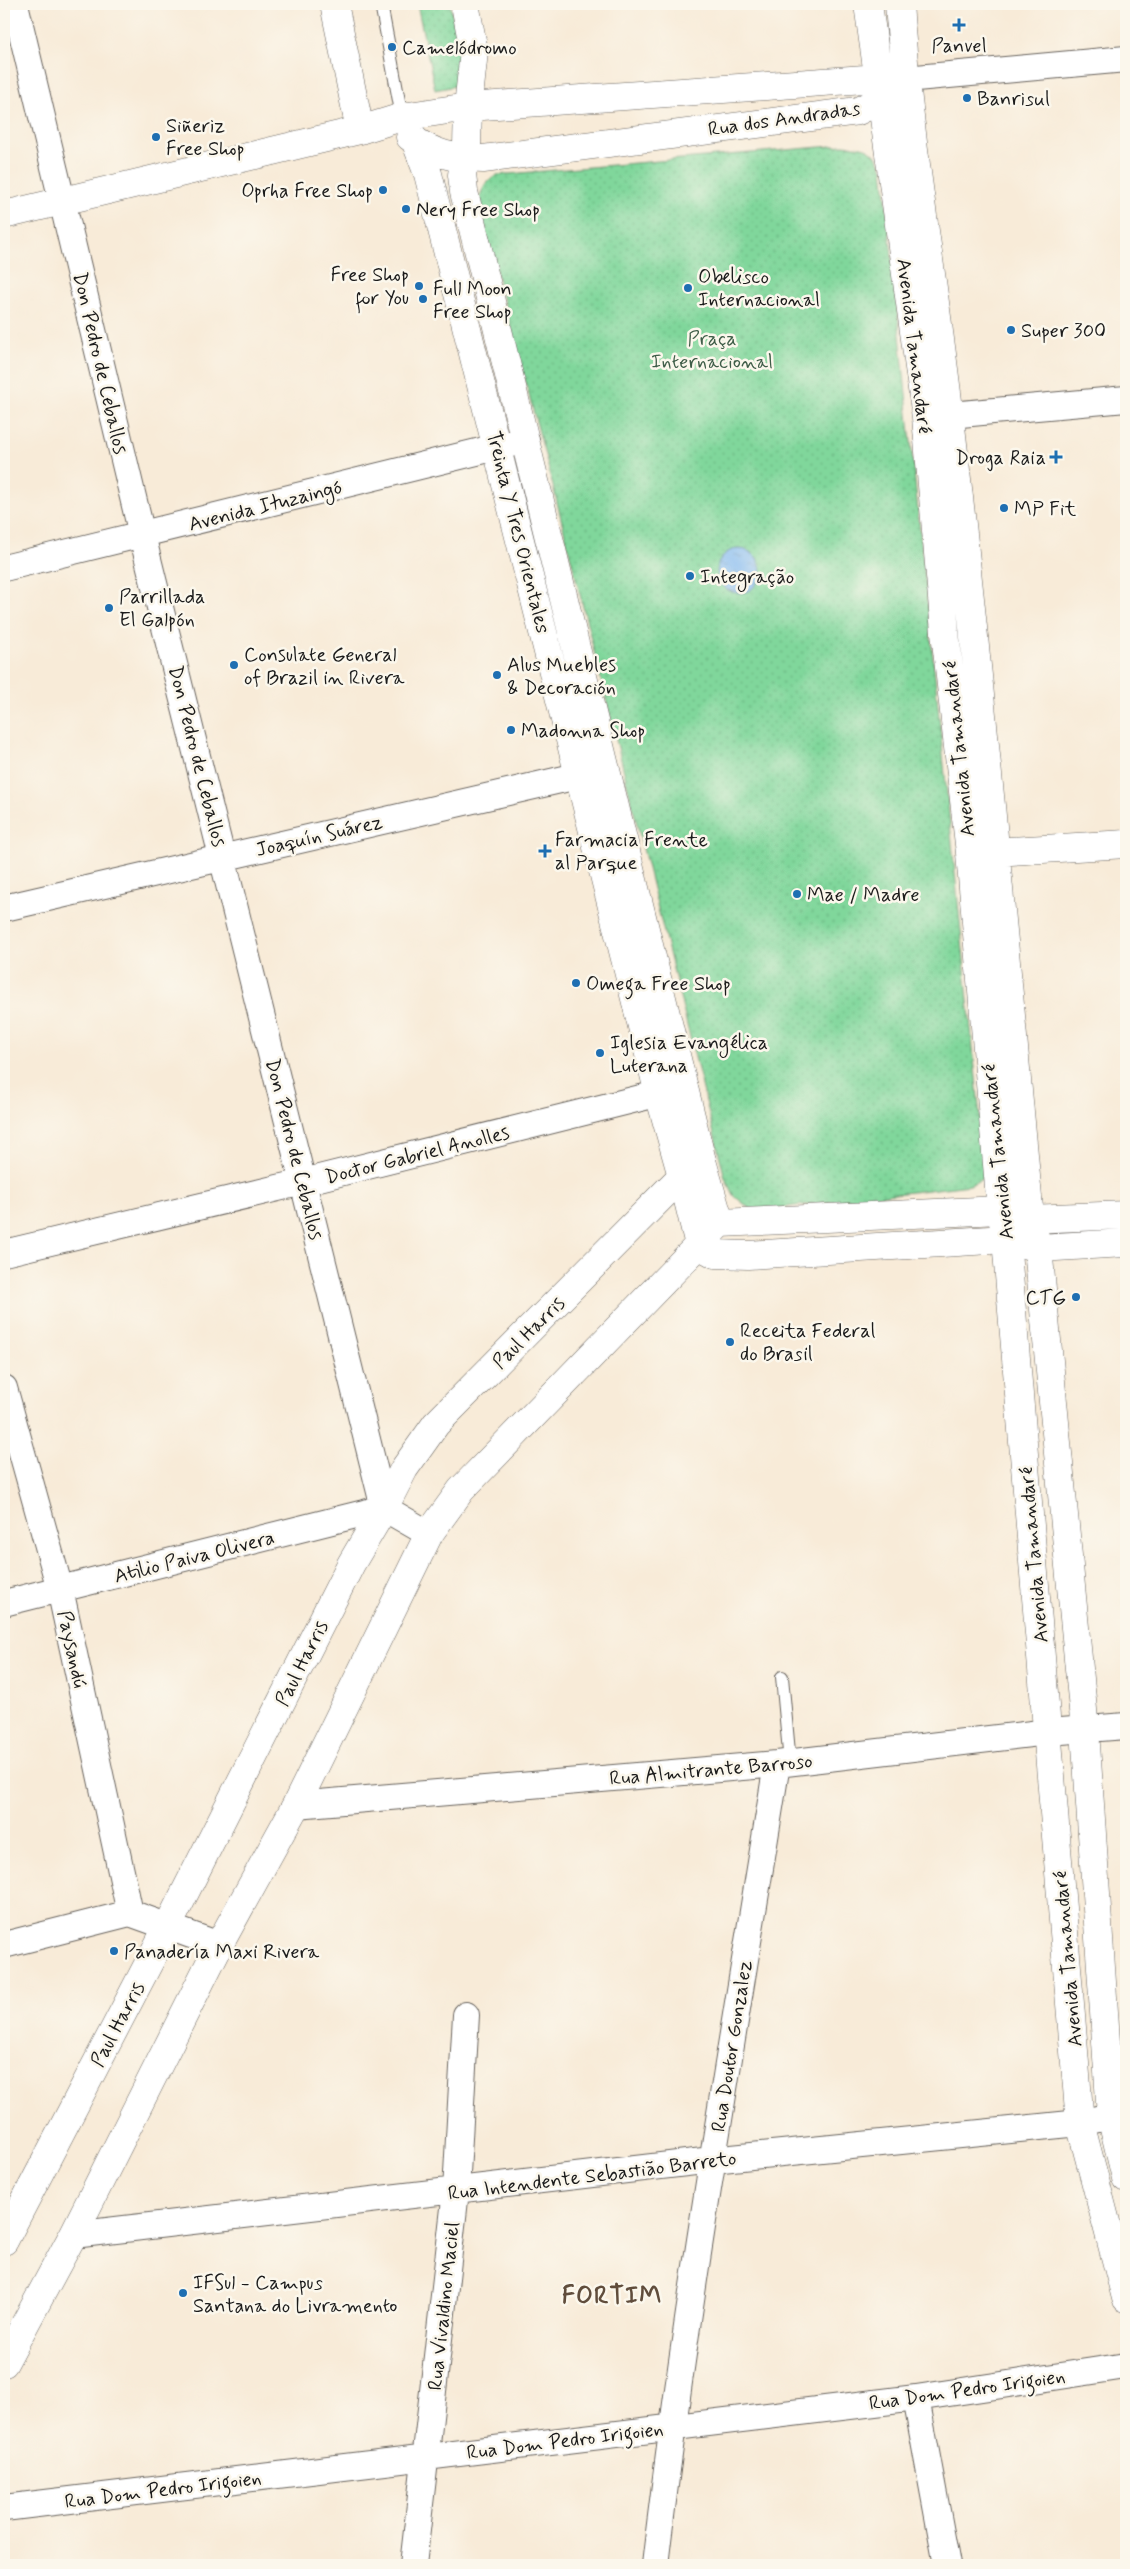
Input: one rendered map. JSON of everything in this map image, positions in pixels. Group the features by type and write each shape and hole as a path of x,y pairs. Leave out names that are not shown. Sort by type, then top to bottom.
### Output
{"main road":[{"path":"334,4 360,130"},
{"name":"Treinta Y Tres Orientales","path":"465,4 474,51 462,175 470,217 526,440 593,772"},
{"name":"Avenida Tamandaré","path":"868,4 888,85 938,416 945,632 982,852 1030,1220 1038,1248 1084,1730 1111,2116 1126,2178"},
{"name":"Avenida Tamandaré","path":"888,85 899,4"},
{"name":"Rua dos Andradas","path":"4,215 360,130 416,123 888,85"},
{"name":"Rua dos Andradas","path":"416,123 439,154 464,159 483,159 858,111 888,85"},
{"name":"Treinta Y Tres Orientales","path":"416,123 497,447 593,772 692,1168 699,1245"},
{"path":"982,852 1126,844"},
{"name":"Avenida Tamandaré","path":"982,852 1001,1210 1006,1239 1080,2123 1126,2298"},
{"path":"692,1168 720,1223"},
{"name":"Paul Harris","path":"4,2241 168,1926 351,1564 384,1508 404,1469 436,1424 692,1168"},
{"path":"4,2363 10,2334 73,2235 219,1945 296,1805 429,1534 461,1490 720,1223 1001,1210 1030,1220 1126,1215"},
{"path":"699,1245 716,1254 748,1255 1006,1239 1038,1248 1126,1243"}],"street":[{"name":"Don Pedro de Ceballos","path":"15,4 142,535 224,857 384,1508"},
{"name":"Rua dos Andradas","path":"888,85 1126,59"},
{"path":"938,416 1126,399"},
{"name":"Avenida Ituzaingó","path":"4,568 526,440"},
{"name":"Joaquín Suárez","path":"4,908 593,772"},
{"name":"Doctor Gabriel Anolles","path":"4,1252 303,1182 672,1090"},
{"name":"Paysandú","path":"4,1388 60,1590 130,1914"},
{"path":"384,1508 429,1534"},
{"name":"Atilio Paiva Olivera","path":"4,1603 384,1508"},
{"name":"Rua Almitrante Barroso","path":"296,1805 784,1763 1048,1732 1126,1726"},
{"name":"Rua Doutor Gonzalez","path":"655,2565 672,2426 712,2160 784,1763"},
{"path":"4,1945 130,1914 219,1945"},
{"name":"Rua Vivaldino Maciel","path":"413,2565 456,2190 466,2015"},
{"name":"Rua Intendente Sebastião Barreto","path":"73,2235 712,2160 1080,2123 1111,2116"},
{"name":"Rua Dom Pedro Irigoien","path":"4,2508 916,2398 1126,2366"},
{"path":"916,2398 947,2565"}],"lane":[{"path":"381,4 416,123"},
{"path":"782,1677 784,1763"}],"green space":[{"path":"417,4 450,4 466,84 435,90"},
{"name":"Praça Internacional","path":"843,145 868,149 876,156 883,169 985,1166 982,1179 970,1185 753,1211 733,1195 725,1178 549,470 479,207 480,196 484,188 497,175"}],"water":[{"path":"735,549 743,549 755,555 761,571 755,587 743,593 735,593 723,587 717,575 717,567 723,555"}],"place":[{"name":"Panvel","path":"959,25"},
{"name":"Camelódromo","path":"392,47"},
{"name":"Banrisul","path":"967,98"},
{"name":"Siñeriz Free Shop","path":"156,137"},
{"name":"Oprha Free Shop","path":"383,190"},
{"name":"Nery Free Shop","path":"406,209"},
{"name":"Free Shop for You","path":"419,286"},
{"name":"Obelisco Internacional","path":"688,288"},
{"name":"Full Moon Free Shop","path":"423,299"},
{"name":"Super 300","path":"1011,330"},
{"name":"Droga Raia","path":"1056,457"},
{"name":"MP Fit","path":"1004,508"},
{"name":"Integração","path":"690,576"},
{"name":"Parrillada El Galpón","path":"109,608"},
{"name":"Consulate General of Brazil in Rivera","path":"234,665"},
{"name":"Alus Muebles & Decoración","path":"497,675"},
{"name":"Madonna Shop","path":"511,730"},
{"name":"Farmacia Frente al Parque","path":"545,851"},
{"name":"Mae / Madre","path":"797,894"},
{"name":"Omega Free Shop","path":"576,983"},
{"name":"Iglesia Evangélica Luterana","path":"600,1053"},
{"name":"CTG","path":"1076,1297"},
{"name":"Receita Federal do Brasil","path":"730,1342"},
{"name":"Panadería Maxi Rivera","path":"114,1951"},
{"name":"IFSul - Campus Santana do Livramento","path":"183,2293"}],"district":[{"name":"FORTIM","path":"612,2294"}]}
